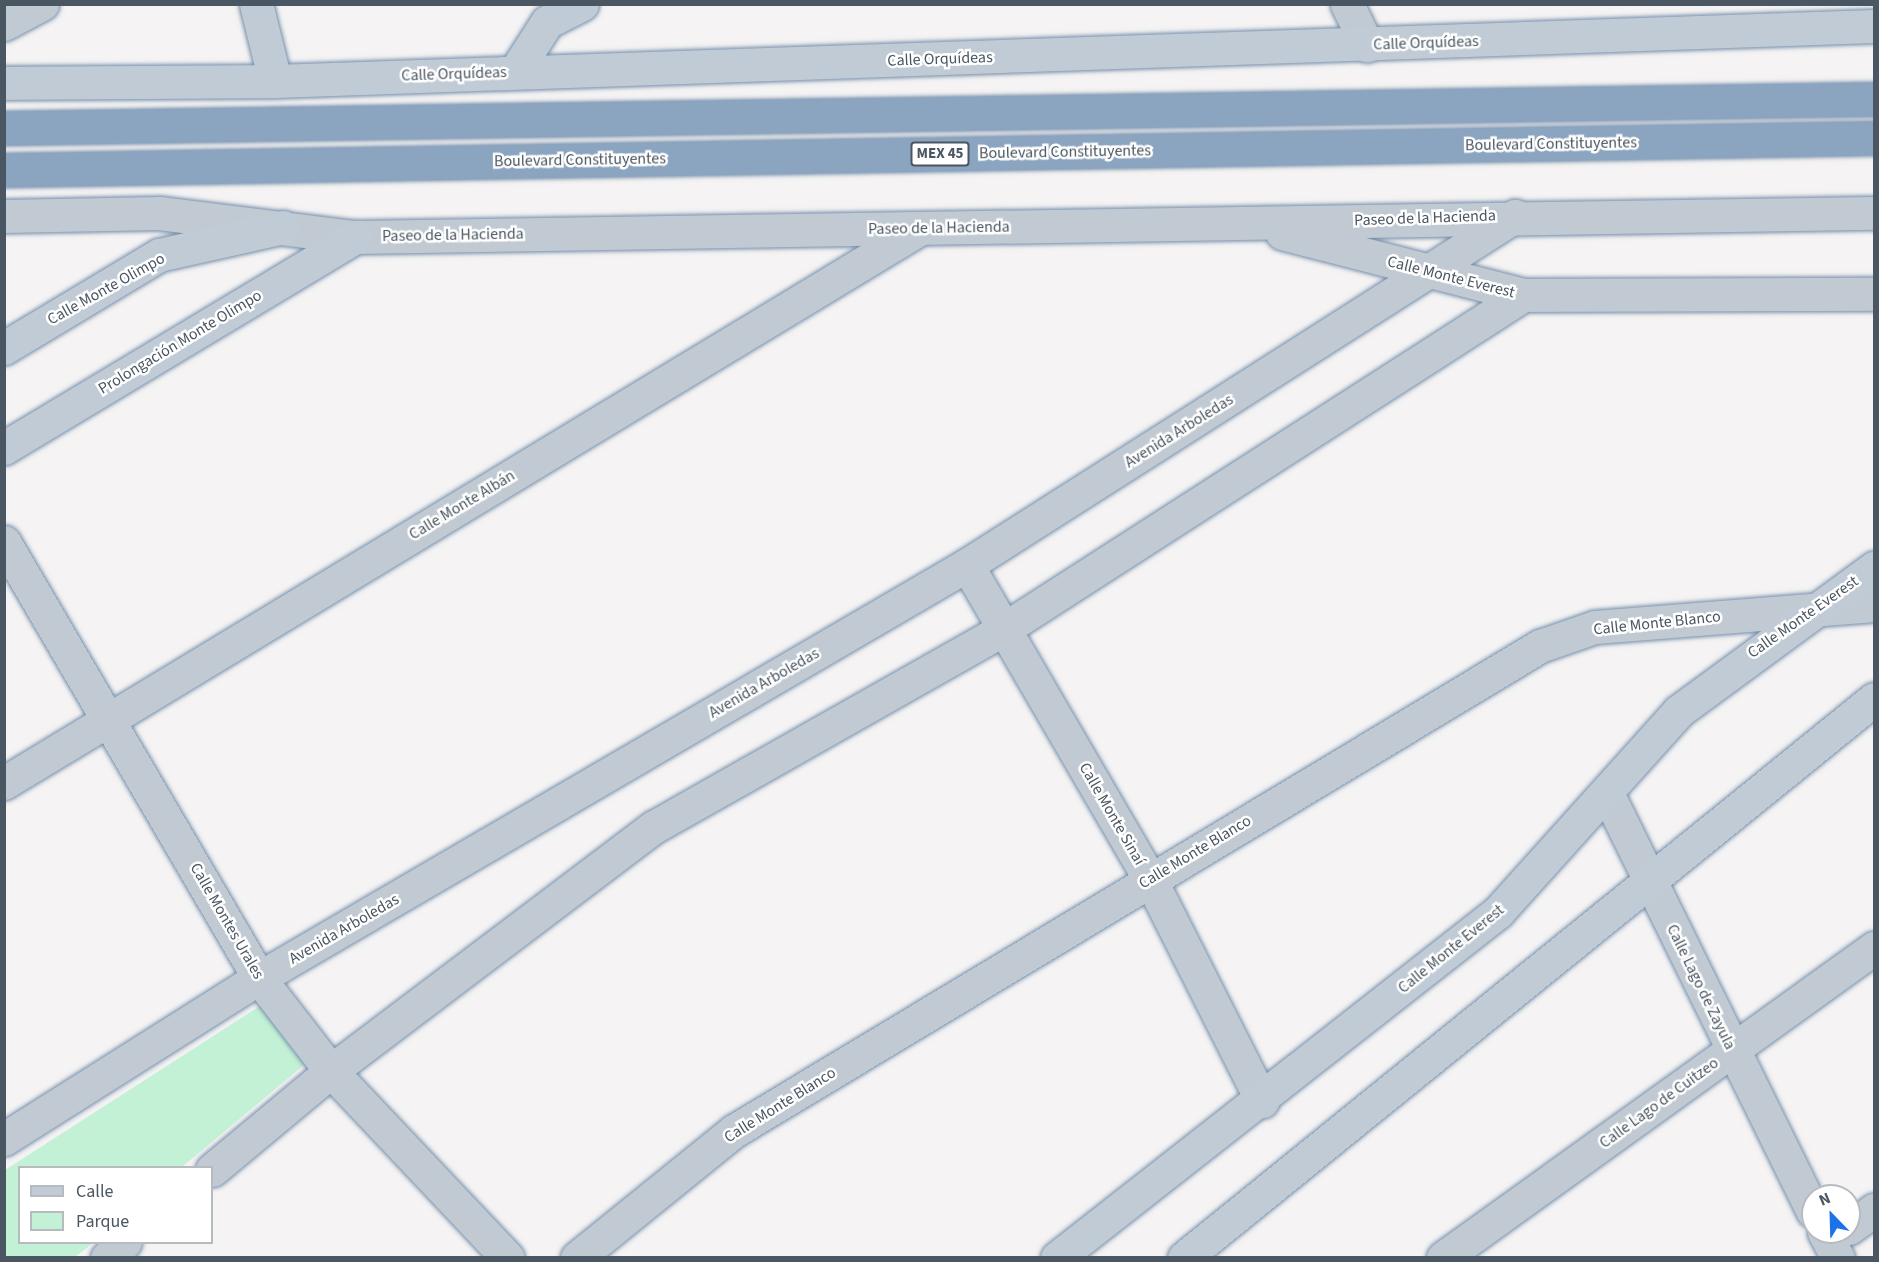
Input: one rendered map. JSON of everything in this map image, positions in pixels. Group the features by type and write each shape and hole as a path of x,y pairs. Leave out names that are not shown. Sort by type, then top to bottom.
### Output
{"highway":[{"path":"4,128 1875,99"},
{"name":"Boulevard Constituyentes","path":"4,170 1875,138"}],"main road":[{"path":"256,4 275,81"},
{"path":"514,72 547,22 582,4"},
{"name":"Calle Orquídeas","path":"4,83 275,81 1875,26"},
{"name":"Calle Monte Olimpo","path":"11,341 159,255 283,227"},
{"name":"Prolongación Monte Olimpo","path":"4,448 355,237"},
{"name":"Calle Monte Everest","path":"1057,1257 1262,1101 1498,912 1608,795 1678,711 1875,568"},
{"path":"1184,1257 1875,699"}],"street":[{"path":"4,24 42,4"},
{"path":"1347,4 1367,45"},
{"name":"Paseo de la Hacienda","path":"4,216 159,213 355,237 1248,224 1515,216 1875,213"},
{"name":"Avenida Arboledas","path":"4,1139 259,978 967,565 1432,273 1515,216"},
{"name":"Calle Monte Everest","path":"1248,224 1523,295 1875,294"},
{"name":"Calle Monte Albán","path":"4,783 920,228"},
{"path":"213,1169 331,1071 654,827 1004,630 1523,295"},
{"name":"Calle Montes Urales","path":"4,542 111,718 259,978 331,1071 508,1257"},
{"name":"Calle Monte Sinaí","path":"967,565 1150,879 1262,1101"},
{"name":"Calle Monte Blanco","path":"577,1257 735,1131 1540,646 1595,627 1875,605"},
{"name":"Calle Lago de Zayula","path":"1608,795 1801,1187"},
{"name":"Calle Lago de Cuitzeo","path":"1443,1257 1875,948"},
{"path":"1861,1220 1875,1210"},
{"path":"107,1257 123,1244"}],"green space":[{"path":"263,1004 311,1059 183,1166 18,1166 18,1244 92,1244 75,1257 5,1258 5,1170"}]}
